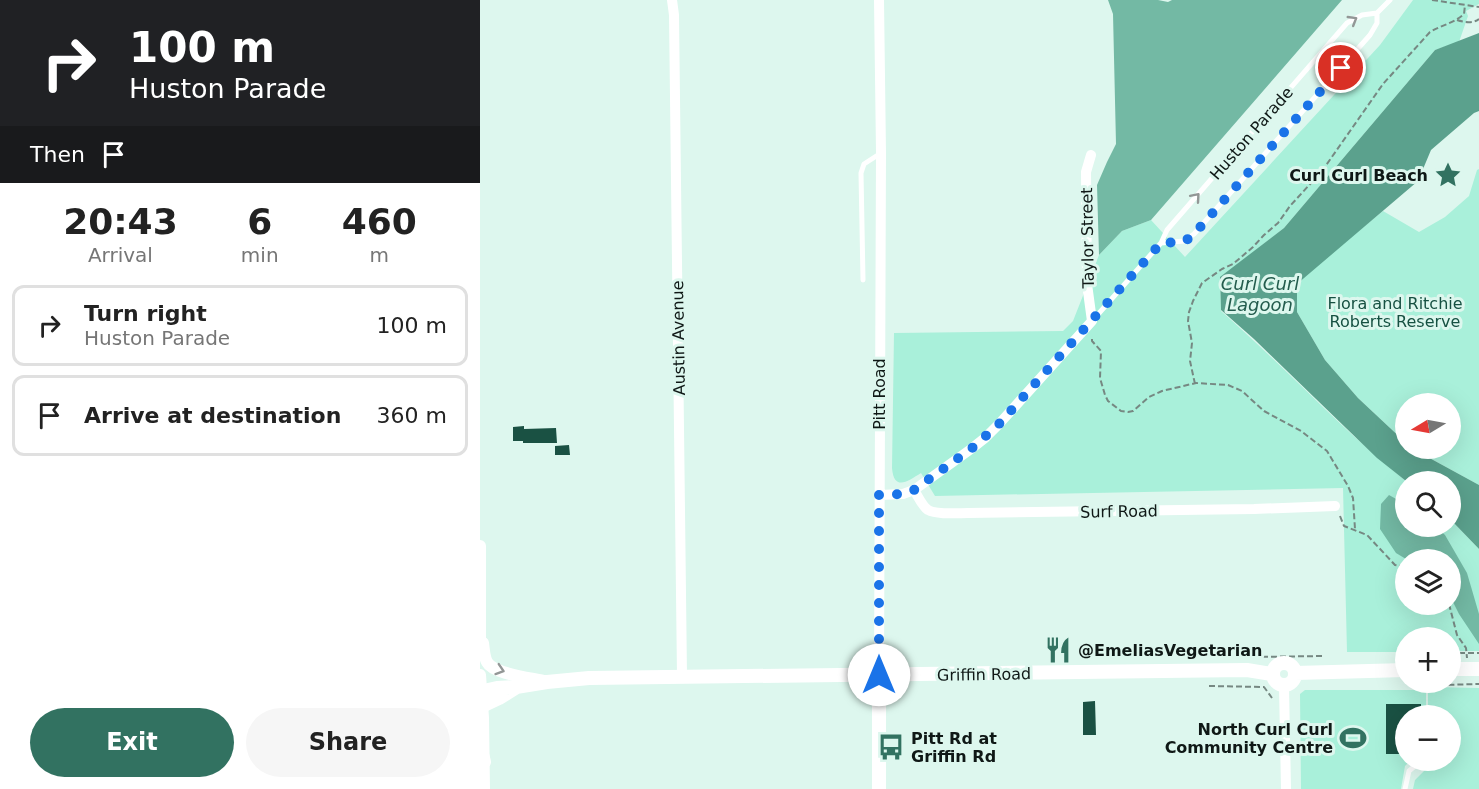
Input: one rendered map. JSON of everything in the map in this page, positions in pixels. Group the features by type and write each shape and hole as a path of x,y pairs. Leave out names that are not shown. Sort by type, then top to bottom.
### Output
{"main road":[{"path":"1285,663 1291,666 1295,676 1291,683 1284,686 1274,681 1272,674 1275,667 1285,663"},
{"path":"1461,669 1479,669"},
{"name":"Griffin Road","path":"481,692 497,688 589,678 1247,670 1272,674"},
{"path":"1295,673 1395,670"},
{"name":"Pitt Road","path":"879,675 879,789"},
{"name":"Griffin Road","path":"481,707 516,687"},
{"path":"480,746 484,762"}],"street":[{"name":"Austin Avenue","path":"672,0 682,676"},
{"name":"Pitt Road","path":"879,0 881,153 879,675"},
{"name":"Taylor Street","path":"1091,155 1086,171 1086,183 1087,284 1092,321"},
{"name":"Huston Parade","path":"879,495 903,494 914,490 985,438 1092,321"},
{"name":"Surf Road","path":"914,490 927,509 941,513 1335,506"},
{"path":"480,546 480,653"},
{"path":"481,630 485,659 491,668 547,682"},
{"path":"480,675 484,789"},
{"path":"1284,686 1286,789"}],"lane":[{"name":"Huston Parade","path":"1092,321 1161,243 1167,230 1347,23 1362,15 1377,13 1390,0"},
{"name":"Huston Parade","path":"1161,243 1184,242 1194,234 1370,35 1377,23 1377,13"},
{"path":"863,280 861,172 864,164 881,153"},
{"path":"1405,789 1409,771"}],"path":[{"path":"1432,0 1479,7"},
{"path":"1195,384 1190,361 1192,343 1188,321 1193,302 1202,283 1233,264 1278,223 1290,206 1322,171 1383,84 1430,32 1457,20 1464,14 1465,5"},
{"path":"1457,20 1468,22 1479,20"},
{"path":"1092,341 1101,351 1101,378 1105,394 1108,401 1121,411 1133,411 1149,397 1162,391 1195,384 1228,386 1242,391 1264,411 1301,431 1327,452 1348,486 1353,498 1355,529"},
{"path":"1335,506 1344,526 1367,535 1395,565"},
{"path":"1452,615 1457,635 1467,653"},
{"path":"1461,653 1479,653"},
{"path":"1252,657 1323,657"},
{"path":"1461,684 1479,684"},
{"path":"1209,686 1264,687 1274,698"}],"green space":[{"path":"1413,0 1479,0 1479,4 1466,11 1468,16 1459,42 1435,50 1284,228 1220,278 1221,311 1395,472 1395,537 1461,537 1461,530 1479,549 1479,651 1461,651 1461,627 1395,627 1395,652 1347,652 1343,488 935,496 921,473 902,482 896,480 892,468 894,333 1063,331 1073,321 1099,255 1122,231 1151,220 1185,257 1380,45"},
{"name":"Flora and Ritchie Roberts Reserve","path":"1479,169 1479,485 1461,475 1461,471 1453,471 1431,459 1461,459 1461,393 1395,393 1395,433 1358,398 1325,360 1297,312 1297,283 1383,211 1419,232 1445,217 1469,196"},
{"path":"1461,688 1479,688 1479,789 1413,789 1415,780 1424,771 1461,771 1461,705 1428,705 1428,693 1461,693"},
{"name":"North Curl Curl Community Centre","path":"1305,690 1395,690 1395,693 1426,693 1426,705 1395,705 1395,771 1404,771 1401,789 1301,789 1300,694"}],"shaded area":[{"path":"1108,0 1168,2 1172,0 1342,0 1151,220 1122,231 1099,255 1097,185 1116,144 1113,14"},
{"path":"1389,495 1395,498 1395,537 1446,537 1453,549 1395,549 1395,552 1380,529 1381,504"},
{"path":"1461,563 1467,573 1479,614 1479,644 1460,615"}],"water":[{"name":"Curl Curl Lagoon","path":"1479,33 1479,111 1431,150 1418,181 1297,284 1297,312 1325,360 1358,398 1395,433 1395,459 1431,459 1453,471 1395,472 1377,458 1221,310 1220,277 1284,228 1435,50"},
{"name":"Curl Curl Lagoon","path":"1461,475 1479,485 1479,549 1461,530"}],"building":[{"path":"524,426 524,429 556,428 557,443 513,441 513,427"},
{"path":"569,445 570,455 555,455 555,446"},
{"path":"1095,701 1096,735 1083,735 1083,702"},
{"path":"1386,704 1421,704 1395,705 1395,754 1386,754"}],"place":[{"name":"Curl Curl Beach","path":"1448,175"},
{"name":"@EmeliasVegetarian","path":"1058,650"},
{"name":"North Curl Curl Community Centre","path":"1353,738"},
{"name":"Pitt Rd at Griffin Rd","path":"891,747"}],"route":[{"path":"879,675 879,495 898,495 914,490 985,438 1161,243 1184,242 1194,234 1341,68"}]}
